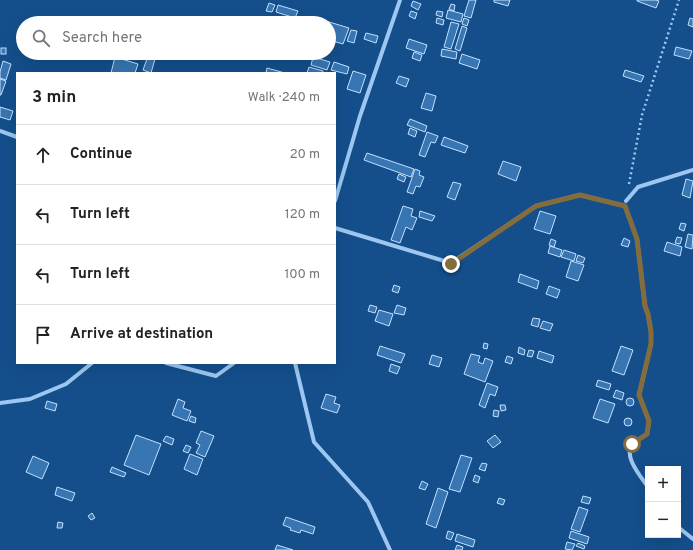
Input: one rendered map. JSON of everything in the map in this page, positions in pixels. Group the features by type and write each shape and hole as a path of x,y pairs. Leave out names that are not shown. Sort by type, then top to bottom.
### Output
{"street":[{"path":"336,198 360,116 400,0"},
{"path":"0,131 16,137"},
{"path":"626,201 638,187 693,170"},
{"path":"336,228 451,264 536,206 580,195 625,206 637,239 645,306 651,332 651,344 639,395 649,421 647,434 632,444 629,451 632,463 645,482"},
{"path":"0,403 30,399 66,384 91,364"},
{"path":"170,364 216,376 233,364"},
{"path":"295,364 314,442 368,502 390,550"},
{"path":"681,529 693,539"}],"path":[{"path":"629,185 642,115 679,0"}],"building":[{"path":"469,0 476,0 471,18 464,16"},
{"path":"494,0 510,0 508,6 494,2"},
{"path":"637,0 656,0 659,1 656,8"},
{"path":"413,1 421,4 418,10 411,6"},
{"path":"269,3 275,5 272,12 266,11"},
{"path":"451,4 455,5 454,11 449,9"},
{"path":"278,5 298,11 296,16 289,16 276,12"},
{"path":"448,10 463,14 461,22 446,18"},
{"path":"411,11 417,13 415,19 409,16"},
{"path":"437,11 443,12 442,17 436,15"},
{"path":"437,18 444,20 443,25 436,23"},
{"path":"464,18 469,20 467,26 462,24"},
{"path":"690,18 693,19 693,27 688,25"},
{"path":"451,22 459,24 451,49 444,47"},
{"path":"336,24 349,28 343,44 336,42"},
{"path":"462,26 467,28 460,51 455,49"},
{"path":"351,30 357,31 354,43 347,41"},
{"path":"366,33 378,36 376,43 364,39"},
{"path":"409,39 427,45 424,54 406,48"},
{"path":"676,47 692,51 689,59 674,55"},
{"path":"1,48 6,48 6,54 1,54"},
{"path":"442,49 457,52 456,59 441,56"},
{"path":"414,52 422,55 420,61 412,58"},
{"path":"462,54 480,60 477,69 459,63"},
{"path":"114,60 125,60 138,64 135,72 111,72"},
{"path":"147,60 155,60 151,72 143,70"},
{"path":"312,60 323,60 330,62 327,70 311,65"},
{"path":"3,61 11,64 6,80 0,78"},
{"path":"334,62 349,67 347,74 331,70"},
{"path":"309,67 323,71 323,72 307,72"},
{"path":"267,68 281,72 266,72"},
{"path":"625,70 644,76 641,82 623,76"},
{"path":"353,71 366,75 360,93 347,89"},
{"path":"399,76 409,79 406,87 396,83"},
{"path":"0,79 6,81 1,95 0,95"},
{"path":"426,93 436,96 432,111 421,108"},
{"path":"0,107 13,111 10,120 0,117"},
{"path":"410,119 427,126 425,132 407,125"},
{"path":"410,128 417,131 415,137 408,134"},
{"path":"427,132 438,136 435,143 431,142 425,157 419,155"},
{"path":"444,137 468,146 465,153 441,145"},
{"path":"367,153 414,169 411,177 364,160"},
{"path":"503,161 521,167 516,181 498,174"},
{"path":"415,169 420,171 419,175 424,177 420,187 416,186 413,194 407,192"},
{"path":"399,174 406,177 404,182 397,179"},
{"path":"686,179 693,181 690,198 682,195"},
{"path":"453,182 461,184 455,200 447,197"},
{"path":"403,206 413,209 411,216 417,218 412,230 406,227 400,243 391,240"},
{"path":"420,211 435,216 432,221 419,217"},
{"path":"540,211 556,216 550,234 534,229"},
{"path":"681,223 686,224 684,231 679,229"},
{"path":"688,234 693,235 692,249 685,247"},
{"path":"677,237 682,238 680,244 675,243"},
{"path":"624,238 630,241 628,247 621,245"},
{"path":"551,239 556,241 554,247 549,245"},
{"path":"667,242 682,247 680,256 664,251"},
{"path":"550,246 562,250 560,257 548,253"},
{"path":"564,250 576,254 574,261 561,257"},
{"path":"578,255 585,258 583,263 576,261"},
{"path":"571,261 584,265 578,281 566,277"},
{"path":"520,274 539,281 537,289 518,282"},
{"path":"394,285 400,287 398,293 392,291"},
{"path":"549,286 560,290 557,298 546,294"},
{"path":"370,305 377,307 375,313 368,311"},
{"path":"397,305 406,308 404,315 394,313"},
{"path":"379,310 393,314 389,326 375,321"},
{"path":"533,318 540,319 538,327 531,325"},
{"path":"543,321 553,324 550,331 540,328"},
{"path":"484,343 488,344 487,349 483,348"},
{"path":"380,346 405,354 401,363 377,355"},
{"path":"621,346 633,350 624,375 612,371"},
{"path":"519,347 525,350 524,355 518,353"},
{"path":"529,350 534,351 532,357 527,356"},
{"path":"539,351 554,356 552,363 537,358"},
{"path":"471,354 480,356 478,362 483,364 485,358 493,361 485,382 464,374"},
{"path":"432,355 442,358 439,367 429,364"},
{"path":"507,356 513,358 511,364 505,362"},
{"path":"391,364 400,367 397,374 389,371"},
{"path":"598,380 611,384 609,390 596,386"},
{"path":"487,383 498,387 495,396 490,394 485,408 479,405"},
{"path":"616,390 624,393 622,400 613,397"},
{"path":"326,394 336,397 334,403 340,405 337,413 321,408"},
{"path":"628,398 632,398 634,402 632,406 628,406 626,404 626,400"},
{"path":"178,399 185,402 183,408 191,411 187,421 172,415"},
{"path":"600,399 615,404 608,423 593,418"},
{"path":"47,401 57,404 55,411 45,408"},
{"path":"500,405 505,405 506,410 501,411"},
{"path":"494,410 499,411 498,417 493,416"},
{"path":"191,416 196,418 195,423 189,421"},
{"path":"628,418 631,419 631,425 628,426 625,425 624,422 625,419"},
{"path":"201,431 214,436 205,457 196,453 200,445 196,443"},
{"path":"136,435 161,444 149,475 124,465"},
{"path":"495,435 501,442 493,448 487,441"},
{"path":"166,436 174,439 172,445 163,441"},
{"path":"186,445 191,447 188,453 183,451"},
{"path":"190,454 203,459 197,475 184,469"},
{"path":"461,455 472,458 460,492 449,489"},
{"path":"33,456 49,463 42,479 26,472"},
{"path":"482,463 487,464 485,471 479,469"},
{"path":"112,467 126,473 124,477 110,472"},
{"path":"475,475 480,477 478,483 473,481"},
{"path":"422,481 428,484 425,490 419,488"},
{"path":"57,487 75,493 72,501 55,495"},
{"path":"438,488 448,492 436,528 426,524"},
{"path":"583,496 591,498 589,504 581,502"},
{"path":"499,498 505,500 503,505 497,503"},
{"path":"579,507 588,510 580,532 571,529"},
{"path":"92,513 95,518 91,520 88,516"},
{"path":"286,517 315,527 313,534 301,530 300,533 290,530 291,528 283,525"},
{"path":"58,522 63,523 62,528 57,528"},
{"path":"448,531 454,533 451,540 446,538"},
{"path":"571,531 589,537 587,544 569,538"},
{"path":"457,534 475,540 473,547 455,541"},
{"path":"567,542 575,544 572,550 565,549"},
{"path":"578,543 585,546 584,549 576,546"},
{"path":"277,545 293,550 275,550"},
{"path":"457,545 463,547 462,550 455,550"}],"route":[{"path":"451,264 536,206 580,195 625,206 637,239 645,306 651,332 651,344 639,395 649,421 647,434 632,444"}]}
